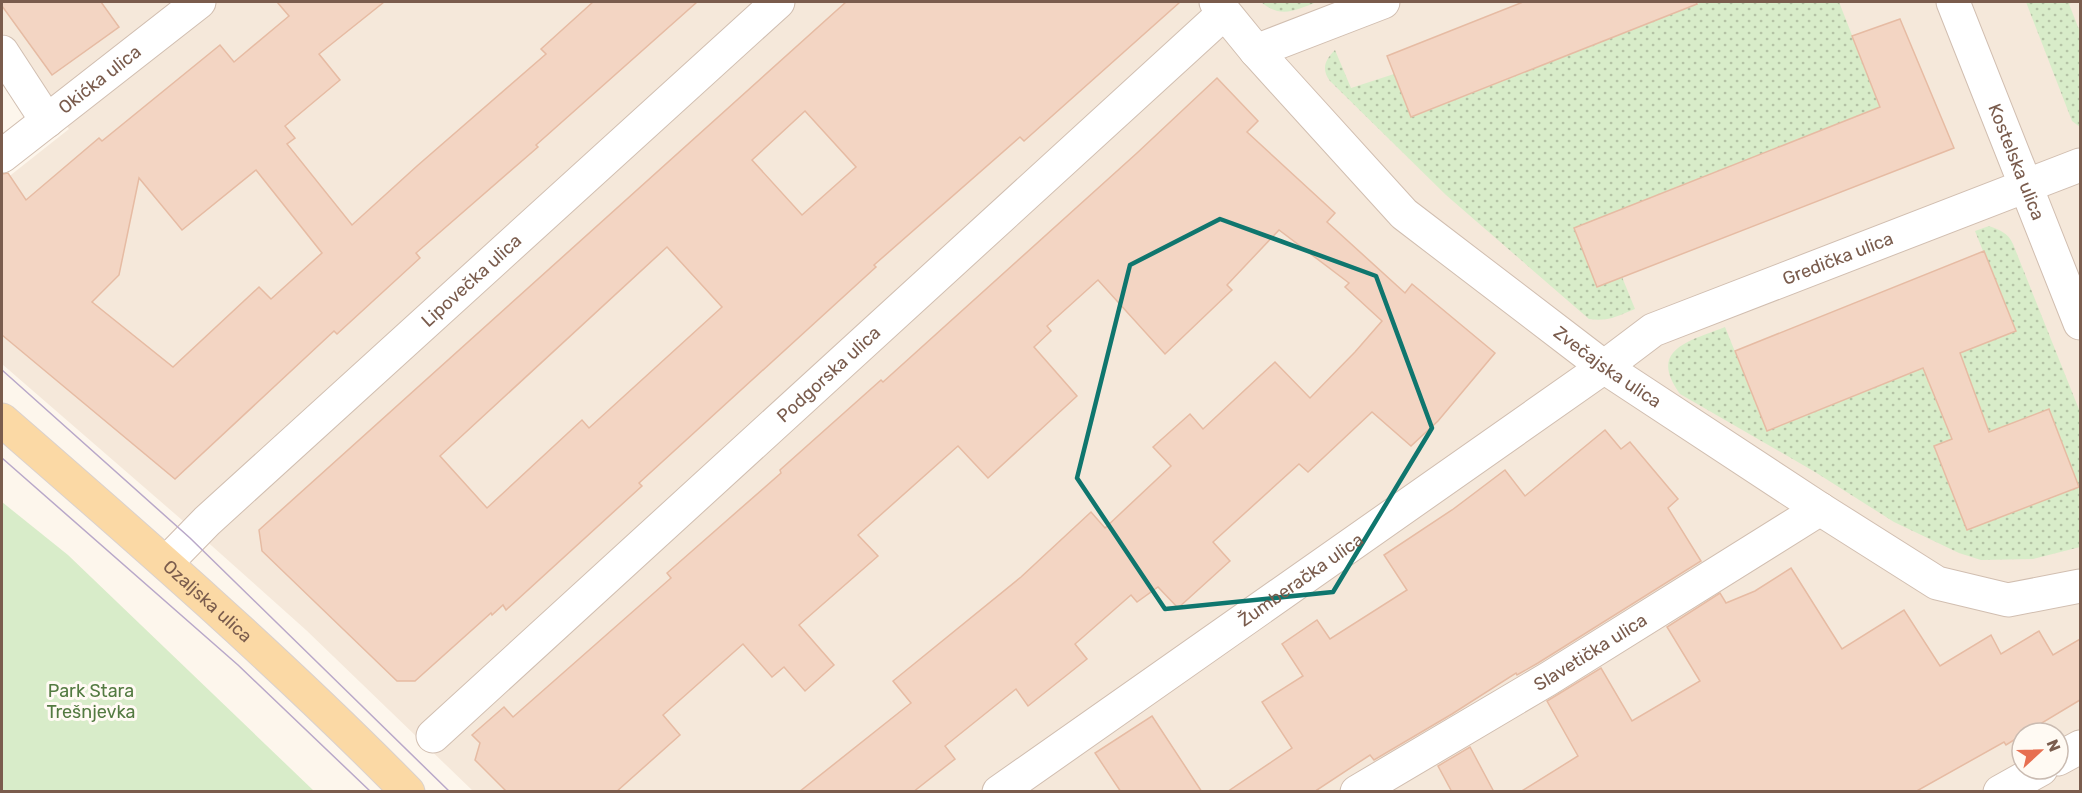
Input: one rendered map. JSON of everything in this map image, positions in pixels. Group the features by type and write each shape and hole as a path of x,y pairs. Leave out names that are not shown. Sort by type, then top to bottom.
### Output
{"main road":[{"name":"Ozaljska ulica","path":"2,420 166,563 340,722 408,792"}],"street":[{"name":"Okićka ulica","path":"2,156 199,2"},
{"name":"Lipovečka ulica","path":"166,563 207,521 778,2"},
{"path":"1256,51 1383,2"},
{"name":"Kostelska ulica","path":"1953,2 2080,323"},
{"name":"Zvečajska ulica","path":"1220,7 1256,51 1404,214 1604,367 1937,583 2008,600 2080,586"},
{"name":"Podgorska ulica","path":"433,736 1220,7"},
{"path":"2,52 47,121"},
{"name":"Gredička ulica","path":"1604,367 1653,330 2080,165"},
{"name":"Žumberačka ulica","path":"999,792 1604,367"},
{"name":"Slavetička ulica","path":"1358,792 1548,679 1820,509"},
{"path":"2000,792 2020,781"}],"highlighted area":[{"path":"1220,219 1376,276 1432,428 1333,592 1165,609 1077,478 1130,265"}],"shaded area":[{"path":"2,2 2080,2 2080,791 473,791 306,630 2,364 2,182 69,129 2,32"}],"green space":[{"path":"1261,2 1317,2 1282,12"},
{"path":"1702,2 1839,2 1880,107 1574,228 1597,287 1622,277 1635,309 1607,319 1589,319 1446,195 1330,81 1325,69 1329,57 1335,50 1351,88 1394,74 1412,117"},
{"path":"2026,2 2074,2 2069,4 2080,32 2080,127 2072,121"},
{"path":"1989,226 2003,232 2013,244 2080,412 2080,547 2033,559 1981,560 1959,553 1894,522 1815,472 1680,394 1671,379 1668,367 1677,349 1687,342 1725,327 1767,431 2015,331 1975,231"},
{"name":"Park Stara Trešnjevka","path":"2,502 68,555 314,791 2,791"}],"building":[{"path":"2,2 101,2 119,27 52,75 2,6"},
{"path":"277,2 384,2 319,54 340,80 285,126 295,138 287,144 352,225 546,54 541,49 593,2 697,2 536,145 538,147 416,253 420,258 337,334 334,331 175,479 2,335 2,174 8,173 26,200 99,138 102,141 220,45 234,62 289,16","holes":["256,170 322,253 271,299 259,287 173,367 92,302 119,275 139,178 182,230"]},
{"path":"846,2 1180,2 1024,141 1020,137 874,265 876,267 639,483 642,486 506,610 503,605 492,615 491,613 415,681 397,681 262,551 259,530","holes":["805,111 856,167 802,215 752,160","667,247 722,307 589,428 582,420 487,508 440,456"]},
{"path":"1523,2 1696,2 1697,4 1411,117 1387,56"},
{"path":"1900,19 1954,148 1597,287 1574,228 1880,107 1852,36"},
{"path":"1217,78 1258,121 1247,132 1335,213 1327,222 1405,293 1412,284 1495,353 1438,421 1411,446 1372,412 1308,472 1299,464 1213,542 1230,561 1178,608 1158,587 1137,602 1131,595 1075,644 1087,659 1028,706 1016,689 945,746 955,759 913,792 799,792 911,703 893,681 1021,577 1091,512 1105,528 1171,466 1153,447 1190,414 1203,429 1275,362 1310,398 1382,321 1345,287 1349,283 1279,230 1227,285 1232,290 1165,354 1098,280 1047,326 1051,331 1034,347 1077,396 988,478 958,446 858,535 878,556 799,625 834,665 805,691 784,667 772,677 743,644 663,715 680,735 616,792 507,792 475,760 480,743 472,735 504,707 513,717 671,578 667,573 781,473 780,470 881,380 883,382"},
{"path":"1984,251 2016,331 1960,353 1989,432 2049,409 2079,487 1967,530 1934,446 1952,439 1923,368 1767,431 1735,351"},
{"path":"1605,430 1621,449 1630,442 1678,499 1668,508 1701,561 1538,663 1517,675 1516,673 1374,760 1370,755 1314,792 1227,792 1292,748 1262,702 1303,676 1282,644 1317,620 1330,639 1407,590 1384,555 1452,510 1505,470 1525,496"},
{"path":"1791,568 1842,649 1904,610 1940,666 1991,635 2001,654 2039,631 2053,655 2080,639 2080,700 2045,721 2010,721 2010,742 2006,745 2004,742 1915,792 1520,792 1578,756 1547,701 1601,668 1632,721 1700,681 1667,627 1720,593 1726,603 1755,591"},
{"path":"1152,716 1202,792 1121,792 1095,753"},
{"path":"1470,747 1494,792 1452,792 1438,766"}],"tram line":[{"path":"2,370 190,538 450,792"},
{"path":"2,458 238,665 371,792"}]}
